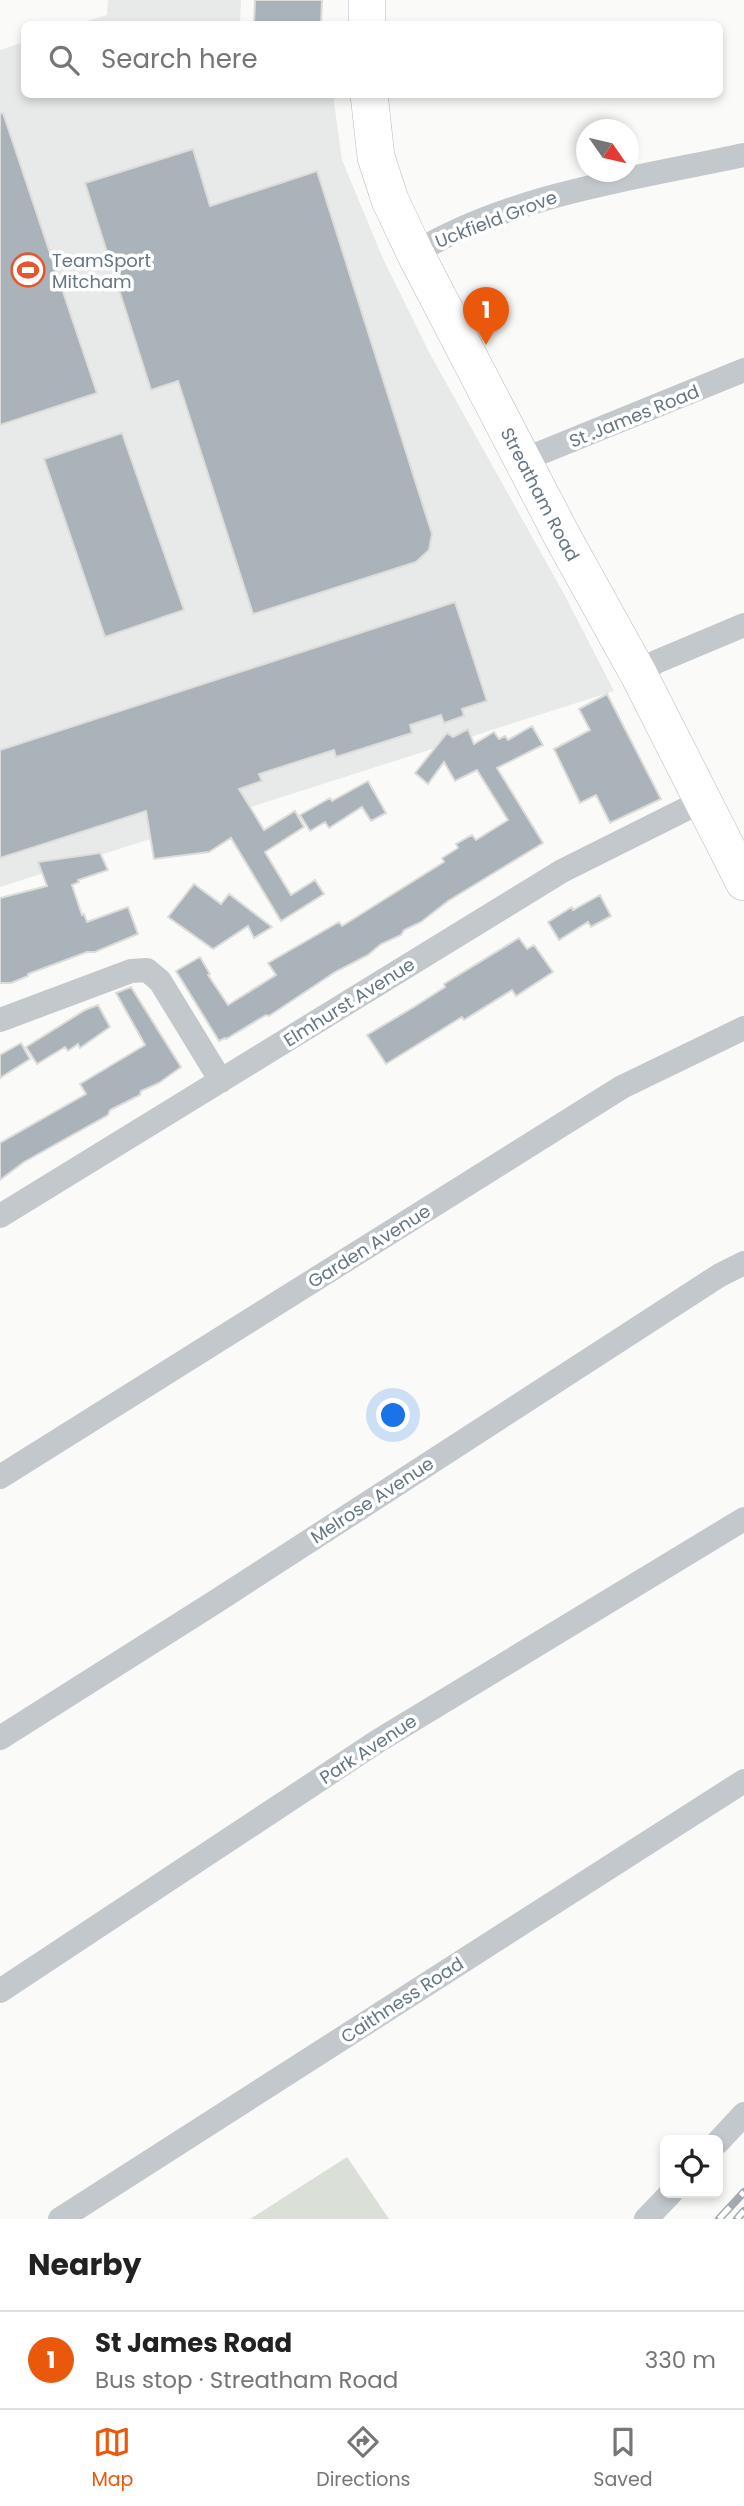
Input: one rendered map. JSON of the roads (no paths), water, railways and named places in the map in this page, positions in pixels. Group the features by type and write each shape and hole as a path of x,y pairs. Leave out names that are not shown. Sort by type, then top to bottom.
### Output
{"main road":[{"path":"367,0 367,21"},
{"name":"Streatham Road","path":"369,98 376,157 390,200 415,253 743,877"}],"street":[{"name":"Uckfield Grove","path":"415,253 430,244 529,203 744,155"},
{"name":"St .James Road","path":"523,460 744,370"},
{"path":"639,675 656,662 744,625"},
{"name":"Elmhurst Avenue","path":"0,1216 562,871 704,800"},
{"path":"0,1020 131,971 147,970 160,981 221,1081"},
{"name":"Garden Avenue","path":"0,1477 622,1087 744,1028"},
{"name":"Melrose Avenue","path":"0,1738 720,1275 744,1263"},
{"name":"Park Avenue","path":"0,1991 378,1741 744,1519"},
{"name":"Caithness Road","path":"60,2219 744,1780"},
{"path":"723,2137 744,2114"},
{"path":"646,2219 666,2198"}],"railway":[{"path":"719,2219 744,2192"},
{"path":"737,2219 744,2211"}],"place":[{"name":"TeamSport Mitcham","path":"28,270"},
{"name":"St James Road","path":"486,345"}]}
